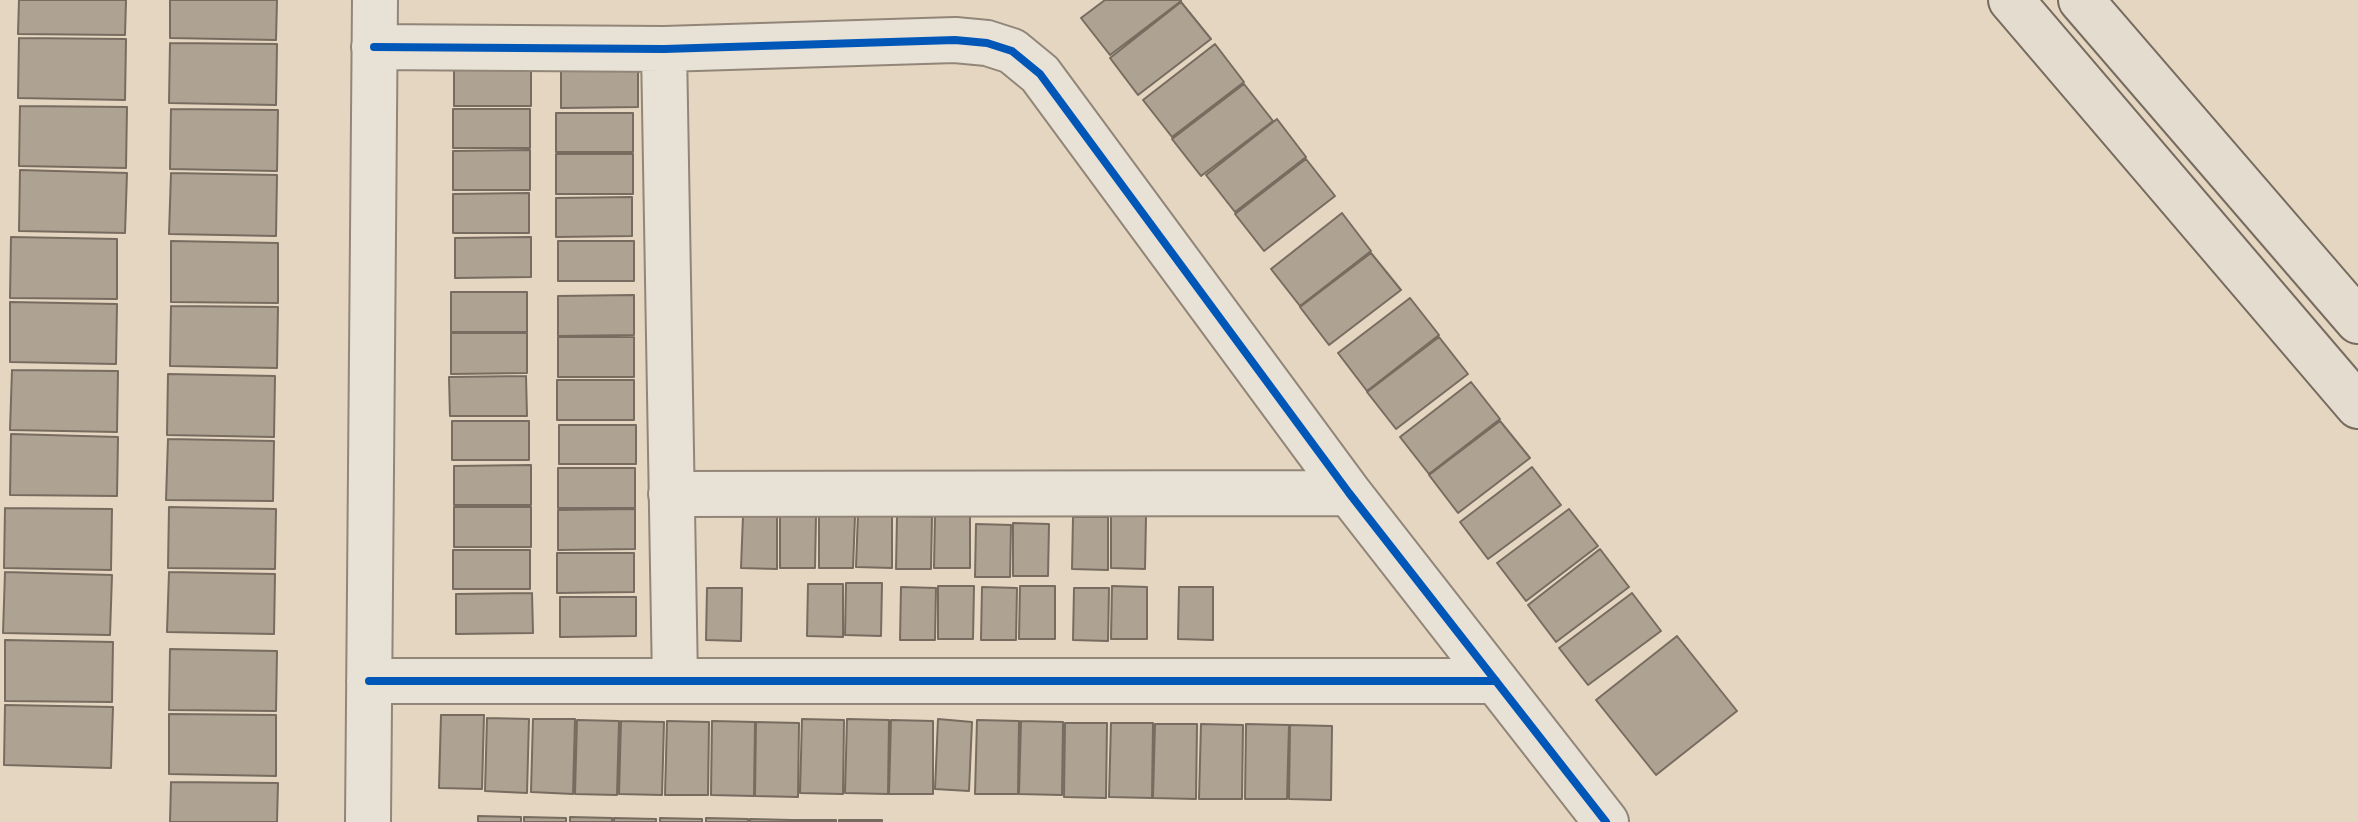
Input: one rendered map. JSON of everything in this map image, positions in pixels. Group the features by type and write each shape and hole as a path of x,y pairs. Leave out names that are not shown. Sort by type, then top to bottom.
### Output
{"main road":[{"path":"2011,0 2358,406"},
{"path":"2081,0 2358,321"}],"street":[{"path":"368,822 375,0"},
{"path":"374,47 664,49 955,40 987,43 1012,51 1040,74 1349,493 1606,822"},
{"path":"664,49 675,681"},
{"path":"671,494 1349,493"},
{"path":"369,681 1496,681"}],"building":[{"path":"19,0 126,0 125,35 18,34"},
{"path":"170,0 277,0 276,40 170,38"},
{"path":"1105,0 1181,1 1110,55 1081,18"},
{"path":"1181,2 1211,39 1138,95 1110,58"},
{"path":"19,38 126,39 125,100 18,98"},
{"path":"170,43 277,44 276,105 169,103"},
{"path":"1215,44 1244,82 1172,137 1143,100"},
{"path":"531,65 531,106 454,106 454,66"},
{"path":"561,68 638,68 638,107 561,108"},
{"path":"1244,84 1273,121 1201,176 1172,139"},
{"path":"20,106 127,107 126,168 19,166"},
{"path":"171,109 278,110 277,171 170,169"},
{"path":"453,109 530,109 530,148 453,148"},
{"path":"556,113 633,113 633,152 556,152"},
{"path":"1277,119 1306,157 1235,212 1206,175"},
{"path":"530,150 530,190 453,190 453,151"},
{"path":"556,154 633,154 633,194 556,194"},
{"path":"1306,159 1335,196 1264,251 1235,214"},
{"path":"20,170 127,173 125,233 19,231"},
{"path":"171,173 277,175 276,236 169,234"},
{"path":"529,193 529,233 453,233 453,194"},
{"path":"632,197 632,236 556,237 556,198"},
{"path":"1342,213 1371,251 1300,306 1271,269"},
{"path":"11,237 117,239 117,299 10,298"},
{"path":"531,237 531,277 455,278 455,238"},
{"path":"171,241 278,243 278,303 171,302"},
{"path":"558,241 634,241 634,281 558,281"},
{"path":"1371,253 1401,290 1329,345 1300,307"},
{"path":"451,292 527,292 527,332 451,332"},
{"path":"634,295 634,335 558,336 558,296"},
{"path":"1410,298 1439,335 1367,391 1338,353"},
{"path":"10,302 117,304 116,364 10,362"},
{"path":"171,306 278,307 277,368 170,366"},
{"path":"451,333 527,333 527,373 451,374"},
{"path":"558,337 634,337 634,377 558,377"},
{"path":"1439,337 1468,374 1396,429 1367,392"},
{"path":"12,370 118,371 117,432 10,430"},
{"path":"168,374 275,376 274,437 167,435"},
{"path":"526,376 527,416 450,416 449,377"},
{"path":"557,380 634,380 634,420 557,420"},
{"path":"1471,382 1500,419 1429,474 1400,437"},
{"path":"452,421 529,421 529,460 452,460"},
{"path":"1500,421 1530,458 1458,513 1429,475"},
{"path":"559,425 636,425 636,464 559,464"},
{"path":"11,434 118,437 117,496 10,495"},
{"path":"168,439 274,441 273,501 166,500"},
{"path":"531,465 531,505 454,505 454,466"},
{"path":"1532,467 1561,505 1488,559 1460,522"},
{"path":"558,468 635,468 635,508 558,508"},
{"path":"169,507 276,509 275,569 168,568"},
{"path":"454,507 531,507 531,547 454,547"},
{"path":"5,508 112,509 111,570 4,568"},
{"path":"635,509 635,549 558,550 558,510"},
{"path":"1569,509 1598,546 1526,601 1497,563"},
{"path":"780,514 816,515 815,568 780,568"},
{"path":"858,514 892,514 892,568 856,567"},
{"path":"819,515 855,516 853,568 819,568"},
{"path":"935,515 970,516 970,568 934,568"},
{"path":"743,516 777,516 777,569 741,568"},
{"path":"897,516 932,517 931,569 896,569"},
{"path":"1111,516 1146,516 1145,569 1111,568"},
{"path":"1073,517 1108,517 1108,570 1072,569"},
{"path":"1013,523 1049,524 1048,576 1013,576"},
{"path":"976,524 1011,525 1010,577 975,577"},
{"path":"1600,549 1629,587 1556,642 1528,605"},
{"path":"453,550 530,550 530,589 453,589"},
{"path":"557,553 634,553 634,592 557,593"},
{"path":"5,572 112,575 110,635 3,633"},
{"path":"169,572 275,574 274,634 167,632"},
{"path":"846,583 882,583 881,636 845,635"},
{"path":"808,584 843,584 843,637 807,636"},
{"path":"938,586 974,586 973,639 938,639"},
{"path":"1020,586 1055,586 1055,639 1019,639"},
{"path":"1112,586 1147,587 1147,639 1111,639"},
{"path":"901,587 936,588 935,640 900,640"},
{"path":"982,587 1017,588 1016,640 981,640"},
{"path":"1179,587 1213,587 1213,640 1178,639"},
{"path":"707,588 742,588 741,641 706,640"},
{"path":"1074,588 1109,588 1108,641 1073,640"},
{"path":"532,593 533,633 456,634 456,594"},
{"path":"1632,593 1661,631 1588,685 1559,648"},
{"path":"560,597 636,597 636,636 560,637"},
{"path":"1677,636 1737,711 1656,775 1596,700"},
{"path":"5,640 113,642 112,702 5,701"},
{"path":"170,649 277,651 276,711 169,710"},
{"path":"5,705 113,707 111,768 4,765"},
{"path":"169,714 276,715 276,776 169,774"},
{"path":"441,715 484,715 482,789 439,788"},
{"path":"487,718 529,719 527,793 485,791"},
{"path":"533,719 575,719 573,794 531,792"},
{"path":"802,719 844,720 843,794 800,793"},
{"path":"847,719 889,720 888,794 845,793"},
{"path":"938,719 972,722 969,791 935,789"},
{"path":"577,720 619,721 617,795 575,794"},
{"path":"891,720 933,721 933,794 889,794"},
{"path":"977,720 1019,721 1018,794 975,794"},
{"path":"621,721 664,722 662,795 619,794"},
{"path":"667,721 709,722 708,795 665,795"},
{"path":"712,721 755,722 754,796 711,795"},
{"path":"1021,721 1063,722 1062,795 1019,794"},
{"path":"756,722 799,723 798,797 755,796"},
{"path":"1065,723 1107,723 1106,798 1064,797"},
{"path":"1111,723 1153,723 1152,798 1109,797"},
{"path":"1155,724 1197,724 1196,799 1153,798"},
{"path":"1201,724 1243,725 1242,799 1199,799"},
{"path":"1246,724 1289,725 1287,799 1245,799"},
{"path":"1290,725 1332,726 1331,800 1289,799"},
{"path":"171,782 278,783 277,822 170,822"},
{"path":"478,816 521,817 521,822 478,822"},
{"path":"524,817 566,818 566,822 524,822"},
{"path":"570,817 612,818 612,822 570,822"},
{"path":"614,818 656,819 656,822 614,822"},
{"path":"660,818 702,819 702,822 660,822"},
{"path":"706,818 748,819 748,822 706,822"},
{"path":"750,819 792,820 792,822 750,822"},
{"path":"836,820 836,822 793,822"},
{"path":"882,820 882,822 839,822"}],"cycle path":[{"path":"374,47 664,49 955,40 987,43 1012,51 1040,74 1349,493 1606,822"},
{"path":"369,681 1496,681"}]}
